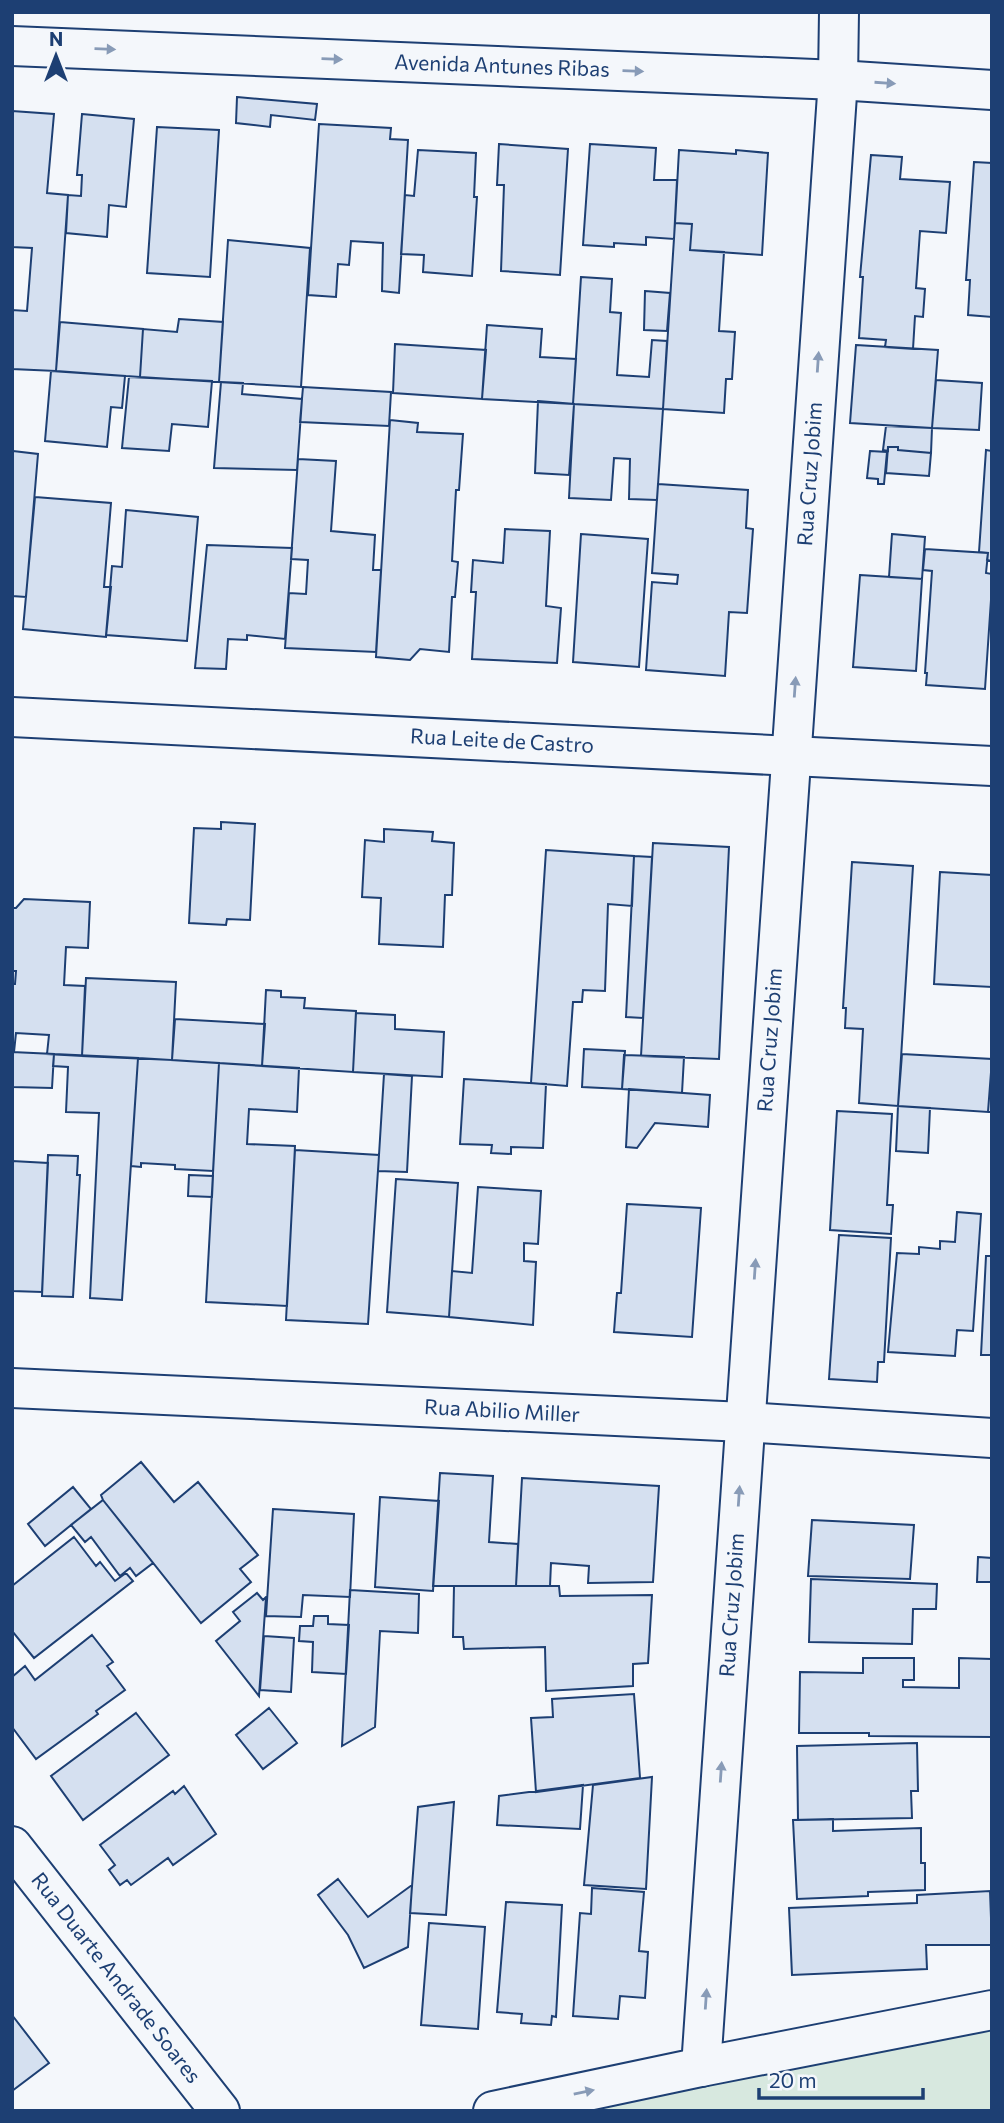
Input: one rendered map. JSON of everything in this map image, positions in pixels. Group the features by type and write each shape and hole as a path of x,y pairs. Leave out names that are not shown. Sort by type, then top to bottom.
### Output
{"street":[{"name":"Rua Cruz Jobim","path":"701,2067 838,80 839,12"},
{"name":"Avenida Antunes Ribas","path":"12,46 838,80 992,90"},
{"name":"Rua Leite de Castro","path":"12,717 992,766"},
{"name":"Rua Abilio Miller","path":"12,1388 744,1422 992,1438"},
{"name":"Rua Duarte Andrade Soares","path":"12,1846 220,2111"},
{"path":"494,2111 992,2010"}],"shaded area":[{"path":"992,2029 992,2111 558,2111"}],"building":[{"path":"237,97 317,104 315,120 271,115 270,127 236,123"},
{"path":"12,111 54,114 47,193 68,195 56,371 12,369 12,310 27,311 32,248 12,247"},
{"path":"82,114 134,119 126,207 109,205 107,237 66,233 68,195 81,196 82,175 77,175"},
{"path":"319,124 391,128 390,139 408,140 399,293 382,291 383,243 351,241 349,265 338,264 336,297 308,295"},
{"path":"157,127 219,130 210,277 147,273"},
{"path":"499,144 568,149 560,275 501,271 504,185 497,185"},
{"path":"590,144 656,148 654,180 677,180 674,239 646,237 646,245 583,245"},
{"path":"418,150 476,153 474,197 477,197 472,276 423,272 424,255 401,254 405,195 414,196"},
{"path":"679,150 768,153 762,255 690,250 692,224 675,223"},
{"path":"871,155 902,157 900,179 950,182 946,233 920,231 916,288 925,289 923,317 915,316 913,349 885,347 886,340 859,338 863,277 860,277"},
{"path":"974,162 992,163 992,317 968,315 970,280 966,280"},
{"path":"675,223 692,224 690,250 724,252 719,331 735,332 732,379 726,379 724,413 663,409"},
{"path":"228,240 310,248 301,387 219,382"},
{"path":"581,277 612,279 610,312 621,313 617,375 649,377 652,340 667,341 663,409 573,404"},
{"path":"645,291 670,293 667,331 644,330"},
{"path":"179,319 223,322 219,382 140,377 143,329 177,332"},
{"path":"60,322 143,329 140,377 56,371"},
{"path":"487,325 542,329 540,357 576,359 573,404 482,399"},
{"path":"395,344 486,350 482,399 393,393"},
{"path":"856,345 938,350 932,428 850,423"},
{"path":"51,371 125,376 122,408 111,407 107,447 45,441"},
{"path":"129,377 212,381 208,427 172,424 169,451 122,448"},
{"path":"936,380 982,383 979,430 932,428"},
{"path":"221,382 243,383 242,394 302,399 297,470 214,468"},
{"path":"303,387 391,392 389,426 300,422"},
{"path":"538,401 574,404 569,475 535,473"},
{"path":"574,404 663,409 657,500 629,499 630,459 614,458 611,500 569,498"},
{"path":"390,420 418,423 417,432 463,434 459,490 456,490 452,561 458,562 455,597 452,597 449,652 420,649 410,660 376,657"},
{"path":"886,426 932,428 931,453 898,450 898,447 883,450"},
{"path":"888,447 931,453 929,476 886,473"},
{"path":"986,450 992,451 992,561 987,560 988,553 979,552"},
{"path":"13,451 38,454 26,597 12,596"},
{"path":"870,451 887,452 884,484 878,484 878,479 867,478"},
{"path":"298,459 336,461 331,531 375,535 373,570 381,570 376,652 285,648 289,593 306,594 308,560 291,559"},
{"path":"658,484 748,490 746,528 753,529 747,613 729,612 725,676 646,670 652,582 677,584 678,575 652,573"},
{"path":"35,497 111,503 104,587 111,587 106,637 23,629"},
{"path":"126,510 198,517 187,641 106,635 112,566 122,567"},
{"path":"505,529 550,531 546,606 561,608 557,663 472,659 476,592 471,592 473,560 503,563"},
{"path":"581,534 648,539 639,667 573,662"},
{"path":"892,534 925,537 922,579 889,577"},
{"path":"207,545 292,548 285,639 247,635 247,640 228,639 226,669 195,668"},
{"path":"925,549 988,553 986,573 992,574 992,585 985,689 926,685 932,571 923,570"},
{"path":"860,575 922,579 916,671 853,667"},
{"path":"221,822 255,824 250,920 227,919 226,925 189,923 194,828 221,829"},
{"path":"384,829 433,832 432,841 454,843 452,895 445,895 443,947 379,944 381,898 362,897 365,840 384,842"},
{"path":"653,843 729,847 719,1059 641,1056"},
{"path":"546,850 634,856 632,906 608,904 605,991 583,990 582,1002 573,1002 567,1086 531,1083"},
{"path":"634,856 652,857 643,1018 626,1017"},
{"path":"852,862 913,866 898,1106 859,1103 863,1029 845,1028 846,1008 843,1008"},
{"path":"940,872 992,875 992,987 934,984"},
{"path":"24,899 90,902 88,948 66,947 64,985 85,986 82,1056 47,1054 49,1035 16,1033 12,1052 12,984 15,984 16,971 12,971 12,908 16,908"},
{"path":"86,978 176,982 172,1060 82,1056"},
{"path":"266,990 281,991 281,997 305,998 304,1008 356,1011 353,1072 262,1066"},
{"path":"356,1013 395,1015 395,1029 444,1032 442,1077 353,1072"},
{"path":"175,1019 265,1024 262,1066 172,1060"},
{"path":"584,1049 625,1051 622,1089 582,1087"},
{"path":"12,1052 54,1054 52,1088 12,1087"},
{"path":"54,1054 138,1058 122,1300 90,1298 99,1113 66,1112 68,1067 53,1066"},
{"path":"902,1054 992,1059 988,1112 898,1106"},
{"path":"624,1055 684,1057 682,1093 622,1089"},
{"path":"138,1058 219,1063 213,1171 175,1169 175,1165 141,1163 141,1167 131,1166"},
{"path":"992,1059 992,1112 988,1112"},
{"path":"219,1063 299,1068 297,1112 249,1109 247,1144 295,1146 287,1306 206,1302"},
{"path":"384,1074 412,1076 407,1172 378,1171"},
{"path":"464,1079 546,1084 543,1148 511,1147 511,1154 491,1153 492,1145 460,1144"},
{"path":"629,1089 710,1095 708,1127 655,1123 637,1148 626,1147"},
{"path":"898,1106 930,1108 928,1153 896,1151"},
{"path":"837,1111 892,1114 887,1205 893,1205 891,1234 830,1230"},
{"path":"295,1150 379,1155 368,1324 286,1320"},
{"path":"48,1155 78,1156 77,1175 80,1175 73,1297 42,1296"},
{"path":"12,1161 48,1163 42,1292 12,1291"},
{"path":"189,1175 213,1176 212,1197 188,1196"},
{"path":"396,1179 458,1183 449,1317 387,1312"},
{"path":"478,1187 541,1191 538,1244 524,1243 524,1261 536,1262 533,1325 449,1317 452,1271 472,1273"},
{"path":"627,1204 701,1208 692,1337 614,1332 617,1293 621,1293"},
{"path":"957,1212 981,1214 973,1331 957,1330 955,1356 888,1352 897,1253 919,1254 919,1247 940,1249 940,1241 955,1242"},
{"path":"839,1235 891,1238 884,1362 878,1362 877,1382 829,1379"},
{"path":"986,1256 992,1256 992,1355 981,1355"},
{"path":"141,1462 174,1502 198,1482 258,1555 240,1569 251,1582 201,1623 101,1495"},
{"path":"440,1473 493,1476 489,1542 518,1544 516,1586 433,1586"},
{"path":"522,1478 659,1486 653,1582 588,1583 589,1566 551,1563 550,1586 516,1586"},
{"path":"73,1487 91,1509 45,1546 28,1524"},
{"path":"380,1497 439,1501 433,1591 375,1587"},
{"path":"103,1500 153,1563 136,1576 130,1568 120,1576 91,1537 85,1542 71,1525"},
{"path":"273,1509 354,1514 350,1597 303,1595 301,1617 266,1616"},
{"path":"812,1520 914,1525 910,1579 808,1576"},
{"path":"74,1537 96,1566 100,1562 115,1581 126,1573 133,1581 34,1658 12,1631 12,1586"},
{"path":"978,1557 992,1558 992,1582 977,1582"},
{"path":"811,1579 937,1584 936,1609 913,1609 912,1644 809,1642"},
{"path":"454,1586 559,1586 560,1596 652,1595 648,1663 633,1664 633,1686 546,1691 545,1647 464,1649 463,1637 453,1637"},
{"path":"350,1590 419,1594 418,1633 380,1631 375,1727 342,1746"},
{"path":"257,1593 263,1600 266,1597 259,1696 216,1641 240,1621 233,1612"},
{"path":"314,1616 328,1616 328,1624 349,1625 346,1674 312,1672 313,1642 299,1641 300,1626 313,1626"},
{"path":"92,1635 113,1662 107,1666 125,1690 96,1711 98,1714 36,1759 12,1727 12,1677 25,1666 35,1680"},
{"path":"264,1636 294,1638 291,1692 260,1690"},
{"path":"863,1658 914,1658 914,1680 903,1680 903,1687 959,1688 959,1658 992,1659 992,1737 799,1733 800,1672 863,1673"},
{"path":"634,1694 640,1778 536,1792 531,1718 553,1717 552,1699"},
{"path":"269,1708 297,1743 263,1769 236,1735"},
{"path":"136,1713 169,1755 83,1820 51,1776"},
{"path":"917,1743 918,1791 911,1791 912,1818 798,1820 797,1746"},
{"path":"652,1777 646,1889 584,1885 593,1785"},
{"path":"583,1785 580,1829 497,1825 499,1796"},
{"path":"184,1786 216,1834 173,1865 168,1858 131,1885 127,1880 120,1885 109,1870 115,1865 100,1845 173,1791 175,1794"},
{"path":"454,1802 446,1915 410,1913 418,1807"},
{"path":"833,1819 833,1831 921,1828 921,1863 925,1863 925,1890 797,1899 793,1820"},
{"path":"338,1879 368,1917 412,1885 408,1947 364,1968 348,1935 318,1895"},
{"path":"592,1888 644,1892 639,1951 648,1952 645,1998 620,1996 618,2019 573,2016 580,1913 591,1914"},
{"path":"990,1891 992,1945 926,1945 927,1969 792,1975 789,1908 917,1903 917,1895"},
{"path":"506,1902 562,1905 556,2017 552,2016 551,2025 521,2023 522,2014 497,2012"},
{"path":"429,1923 485,1927 478,2029 421,2025"},
{"path":"12,2015 49,2063 12,2091"}]}
